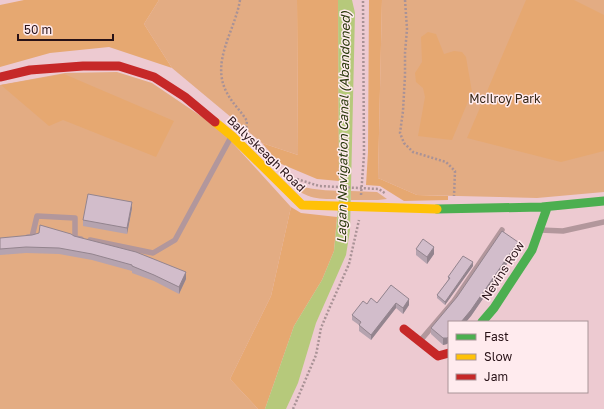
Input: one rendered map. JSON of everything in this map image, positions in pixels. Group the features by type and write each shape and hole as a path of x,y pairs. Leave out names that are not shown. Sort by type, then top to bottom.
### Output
{"main road":[{"name":"Ballyskeagh Road","path":"0,77 30,70 83,66 120,66 154,77 186,97 235,139 302,204 318,206 454,209 547,208 604,201"},
{"name":"Nevins Row","path":"483,321 494,308 532,250 547,208"},
{"path":"404,329 438,356 448,353"}],"lane":[{"path":"19,238 32,237 37,216 75,218 75,238 153,253 175,240 235,139"},
{"path":"540,230 562,231 604,222"},
{"path":"420,341 454,301 502,230"}],"path":[{"path":"235,139 246,130 247,121 227,94 222,80 221,63 225,46 238,11 240,0"},
{"path":"405,0 407,29 405,53 406,75 400,133 404,143 413,152 446,162 455,171 454,209"},
{"path":"319,186 379,189"}],"green space":[{"path":"24,0 159,0 144,24 172,68 109,47 50,53 0,67 0,5"},
{"path":"159,0 297,0 298,155 262,143 172,68 144,24"},
{"path":"297,0 338,0 339,181 317,179 279,163 262,143 298,155"},
{"path":"369,0 382,0 378,178 417,195 448,196 448,200 404,201 380,186 366,185 368,152"},
{"name":"McIlroy Park","path":"382,0 604,0 604,192 537,198 417,195 378,178"},
{"path":"526,0 574,0 604,15 604,151 561,162 467,138"},
{"path":"428,32 436,34 444,54 454,51 462,52 466,57 472,92 452,140 418,136 425,97 423,88 416,82 415,73 422,62 421,37"},
{"path":"117,72 152,83 220,129 291,207 271,296 230,379 258,409 0,409 0,85 65,73"},
{"path":"64,74 174,121 156,157 63,120 49,126 1,85"},
{"path":"287,181 293,184 319,190 339,191 339,199 323,199 305,195"},
{"path":"351,191 377,192 387,199 351,200"},
{"path":"291,207 301,213 337,217 334,251 322,280 294,326 265,409 258,409 230,379 271,296"}],"water":[{"name":"Lagan Navigation Canal (Abandoned)","path":"338,0 352,0 355,13 350,230 346,255 316,323 298,383 286,409 265,409 294,326 322,280 334,251 339,199"}],"building":[{"path":"88,194 132,202 127,228 83,220"},
{"path":"40,225 74,236 136,252 186,272 179,287 132,265 92,254 59,248 26,247 0,249 0,238 39,233"},
{"path":"502,231 518,242 462,321 448,321 448,337 443,338 431,328 457,297"},
{"path":"423,239 434,247 427,257 416,249"},
{"path":"463,256 473,262 445,302 437,295 450,278 448,277"},
{"path":"391,285 409,299 403,308 396,303 371,335 359,325 361,322 352,315 363,301 367,304 371,298 377,303"}],"traffic: fast":[{"path":"437,209 542,207 604,201"},
{"path":"483,321 494,308 532,250 547,208"}],"traffic: slow":[{"path":"215,122 232,136 302,205 437,209"}],"traffic: jam":[{"path":"0,77 30,70 83,66 119,66 154,77 185,97 215,122"},
{"path":"404,329 438,356 448,353"}]}
